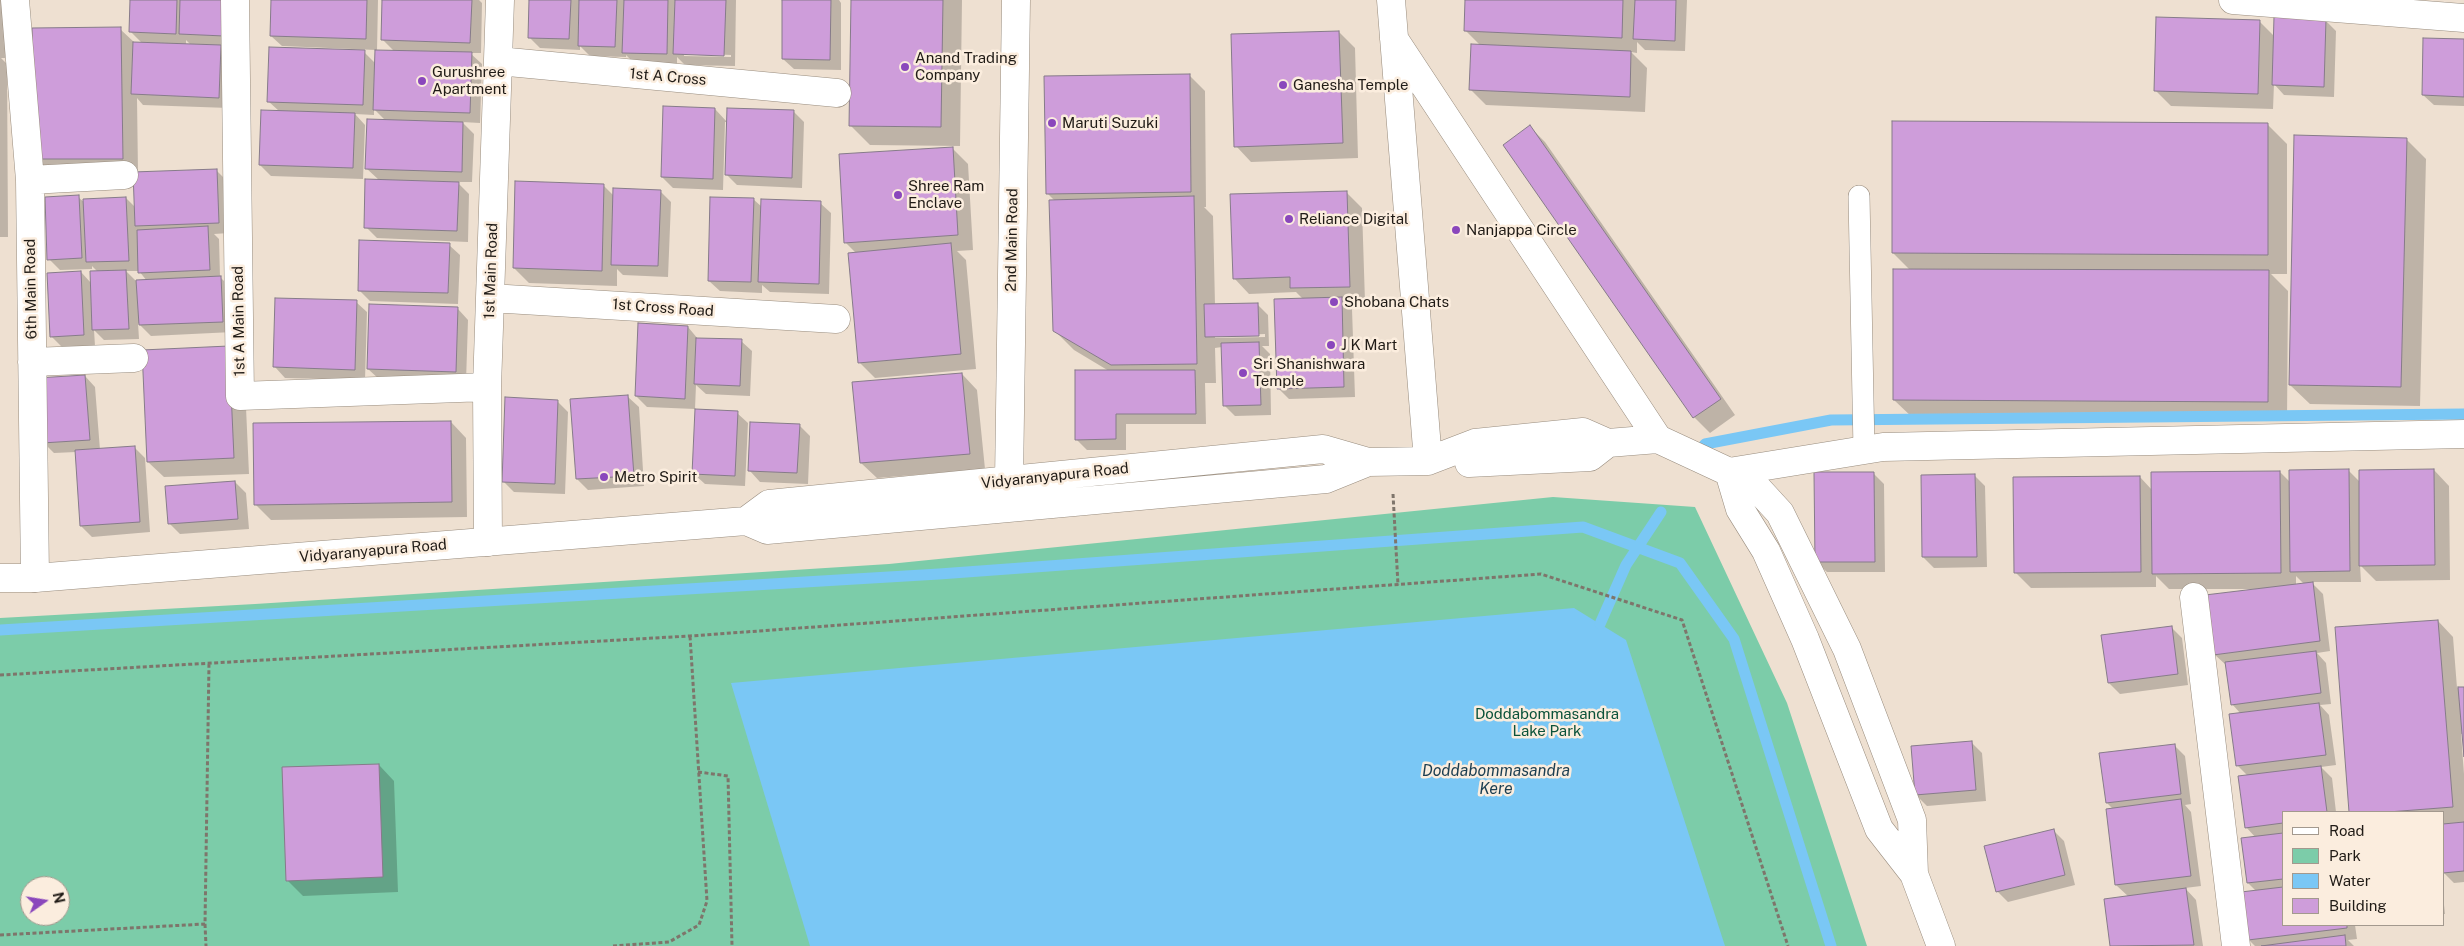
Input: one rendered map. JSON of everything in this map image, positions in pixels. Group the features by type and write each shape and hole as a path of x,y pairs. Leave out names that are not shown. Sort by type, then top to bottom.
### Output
{"street":[{"name":"6th Main Road","path":"15,0 30,180 35,578"},
{"name":"1st A Main Road","path":"235,0 240,396 487,387"},
{"name":"1st Main Road","path":"488,542 487,387 500,0"},
{"name":"2nd Main Road","path":"1009,481 1016,0"},
{"path":"1391,0 1428,461 1475,443 1469,463 1590,457 1608,443 1658,439 1729,472 1864,444 1883,447 2464,434"},
{"path":"2233,0 2464,18"},
{"path":"1394,38 1658,439"},
{"name":"1st A Cross","path":"498,61 837,93"},
{"path":"30,180 124,175"},
{"name":"1st Cross Road","path":"490,298 836,319"},
{"path":"32,362 134,358"},
{"name":"Vidyaranyapura Road","path":"746,521 769,504 1323,449 1379,461 1428,461"},
{"name":"Vidyaranyapura Road","path":"0,578 35,578 746,521 767,530 1326,479 1379,461"},
{"path":"1729,472 1740,509 1766,551 1805,639 1879,829 1914,874 1941,946"},
{"path":"2194,597 2236,946"}],"lane":[{"path":"1859,196 1864,444"}],"path":[{"path":"1379,461 1398,584"},
{"path":"0,675 690,636 1541,574 1682,620 1788,946"},
{"path":"613,946 669,942 699,925 707,900 690,636"},
{"path":"206,946 209,663"},
{"path":"698,772 728,776 732,946"},
{"path":"0,935 205,924"}],"green space":[{"name":"Doddabommasandra Lake Park","path":"1553,497 1695,507 1787,703 1867,946 0,946 0,618 889,564"}],"water":[{"name":"Doddabommasandra Kere","path":"1574,608 1626,640 1725,946 810,946 731,683"}],"building":[{"path":"130,0 177,0 176,34 129,32"},
{"path":"180,0 225,0 224,36 179,34"},
{"path":"271,0 367,0 366,39 270,36"},
{"path":"382,0 472,0 470,43 381,40"},
{"path":"529,0 571,0 569,39 528,38"},
{"path":"579,0 617,0 615,47 578,46"},
{"path":"624,0 668,0 667,54 622,53"},
{"path":"675,0 726,0 724,56 673,54"},
{"path":"782,0 831,0 830,60 782,59"},
{"path":"851,0 943,0 941,127 849,126"},
{"path":"1465,0 1623,0 1622,38 1464,31"},
{"path":"1635,0 1676,0 1675,41 1633,39"},
{"path":"2156,17 2260,20 2258,94 2154,91"},
{"path":"2274,17 2326,19 2324,87 2272,85"},
{"path":"121,27 123,159 34,159 32,28"},
{"path":"1339,31 1343,143 1234,147 1231,34"},
{"path":"2423,38 2464,39 2464,97 2422,95"},
{"path":"133,42 221,45 219,98 131,94"},
{"path":"1471,44 1631,51 1630,97 1469,90"},
{"path":"269,47 365,50 363,105 267,102"},
{"name":"Gurushree Apartment","path":"375,50 472,52 470,113 373,110"},
{"path":"1190,74 1191,192 1046,194 1044,76"},
{"path":"663,106 715,108 713,179 661,177"},
{"path":"727,108 794,110 792,178 725,175"},
{"path":"261,110 355,113 353,168 259,165"},
{"path":"367,119 463,122 462,172 365,169"},
{"path":"1892,121 2268,123 2268,255 1892,253"},
{"path":"1530,125 1721,399 1693,418 1503,145"},
{"path":"2294,135 2407,138 2401,387 2289,385"},
{"name":"Shree Ram Enclave","path":"953,147 958,235 844,243 839,154"},
{"path":"217,169 219,223 135,226 133,172"},
{"path":"365,179 459,182 457,231 364,228"},
{"path":"515,181 604,184 602,271 513,268"},
{"path":"613,188 661,190 658,266 611,265"},
{"path":"1347,191 1350,287 1290,288 1290,277 1233,279 1230,194"},
{"path":"79,195 82,258 47,260 45,197"},
{"path":"1194,196 1197,364 1111,365 1053,331 1049,200"},
{"path":"126,197 129,261 86,262 83,199"},
{"path":"710,197 754,198 751,282 708,281"},
{"path":"761,199 821,201 819,284 758,282"},
{"path":"208,226 210,270 138,273 137,230"},
{"path":"359,240 450,243 448,293 358,291"},
{"path":"951,243 961,354 858,363 848,253"},
{"path":"1893,269 2269,270 2268,402 1893,400"},
{"path":"126,270 129,329 92,330 90,271"},
{"path":"81,271 84,335 50,337 47,273"},
{"path":"221,276 223,322 139,325 136,280"},
{"path":"1342,297 1344,387 1277,389 1274,299"},
{"path":"275,298 357,300 355,370 273,367"},
{"path":"1258,303 1259,336 1205,337 1204,304"},
{"path":"369,304 458,307 456,372 367,369"},
{"path":"638,323 688,326 685,399 635,396"},
{"path":"696,338 742,339 740,386 694,384"},
{"path":"1259,342 1261,405 1223,406 1221,343"},
{"path":"229,346 234,458 147,462 142,350"},
{"path":"1075,370 1195,370 1196,414 1116,414 1116,439 1075,440"},
{"path":"962,373 970,454 860,463 852,382"},
{"path":"85,375 90,440 42,443 37,378"},
{"path":"628,395 634,476 576,479 570,399"},
{"path":"505,397 558,400 555,484 502,482"},
{"path":"695,409 738,411 735,476 692,474"},
{"path":"451,421 452,502 254,505 253,423"},
{"path":"750,422 800,424 797,473 748,471"},
{"path":"135,446 140,522 80,526 75,450"},
{"path":"2349,469 2350,571 2290,572 2289,470"},
{"path":"2434,469 2435,565 2359,566 2359,470"},
{"path":"2280,471 2281,573 2152,574 2151,472"},
{"path":"1814,472 1874,472 1875,562 1815,562"},
{"path":"1975,474 1977,557 1922,557 1921,475"},
{"path":"2140,476 2141,572 2014,573 2013,477"},
{"path":"235,481 238,519 168,524 165,486"},
{"path":"2313,582 2320,641 2213,655 2205,595"},
{"path":"2438,620 2453,807 2401,811 2349,811 2335,627"},
{"path":"2172,626 2178,674 2108,683 2101,635"},
{"path":"2316,651 2321,693 2231,705 2225,662"},
{"path":"2458,687 2464,687 2464,757"},
{"path":"2319,703 2326,755 2236,766 2229,714"},
{"path":"1972,741 1976,790 1915,795 1911,746"},
{"path":"2175,744 2181,794 2106,803 2099,753"},
{"path":"379,764 383,877 286,881 282,767"},
{"path":"2321,766 2327,811 2282,811 2282,823 2245,828 2238,776"},
{"path":"2181,799 2191,876 2115,885 2106,809"},
{"path":"2464,822 2464,871 2444,873 2444,824"},
{"path":"2054,829 2065,875 1996,892 1984,846"},
{"path":"2282,833 2282,879 2247,883 2241,838"},
{"path":"2282,887 2282,926 2347,926 2347,928 2248,940 2241,892"},
{"path":"2186,888 2194,945 2110,946 2104,899"},
{"path":"2345,935 2346,946 2261,946"}],"waterway":[{"path":"1699,451 1705,444 1831,420 2464,414"},
{"path":"1600,624 1626,565 1661,512"},
{"path":"0,630 939,574 1583,527 1680,563 1734,639 1831,946"}],"place":[{"name":"Anand Trading Company","path":"905,67"},
{"name":"Gurushree Apartment","path":"422,81"},
{"name":"Ganesha Temple","path":"1283,85"},
{"name":"Maruti Suzuki","path":"1052,123"},
{"name":"Shree Ram Enclave","path":"898,195"},
{"name":"Reliance Digital","path":"1289,219"},
{"name":"Nanjappa Circle","path":"1456,230"},
{"name":"Shobana Chats","path":"1334,302"},
{"name":"J K Mart","path":"1331,345"},
{"name":"Sri Shanishwara Temple","path":"1243,373"},
{"name":"Metro Spirit","path":"604,477"}]}
